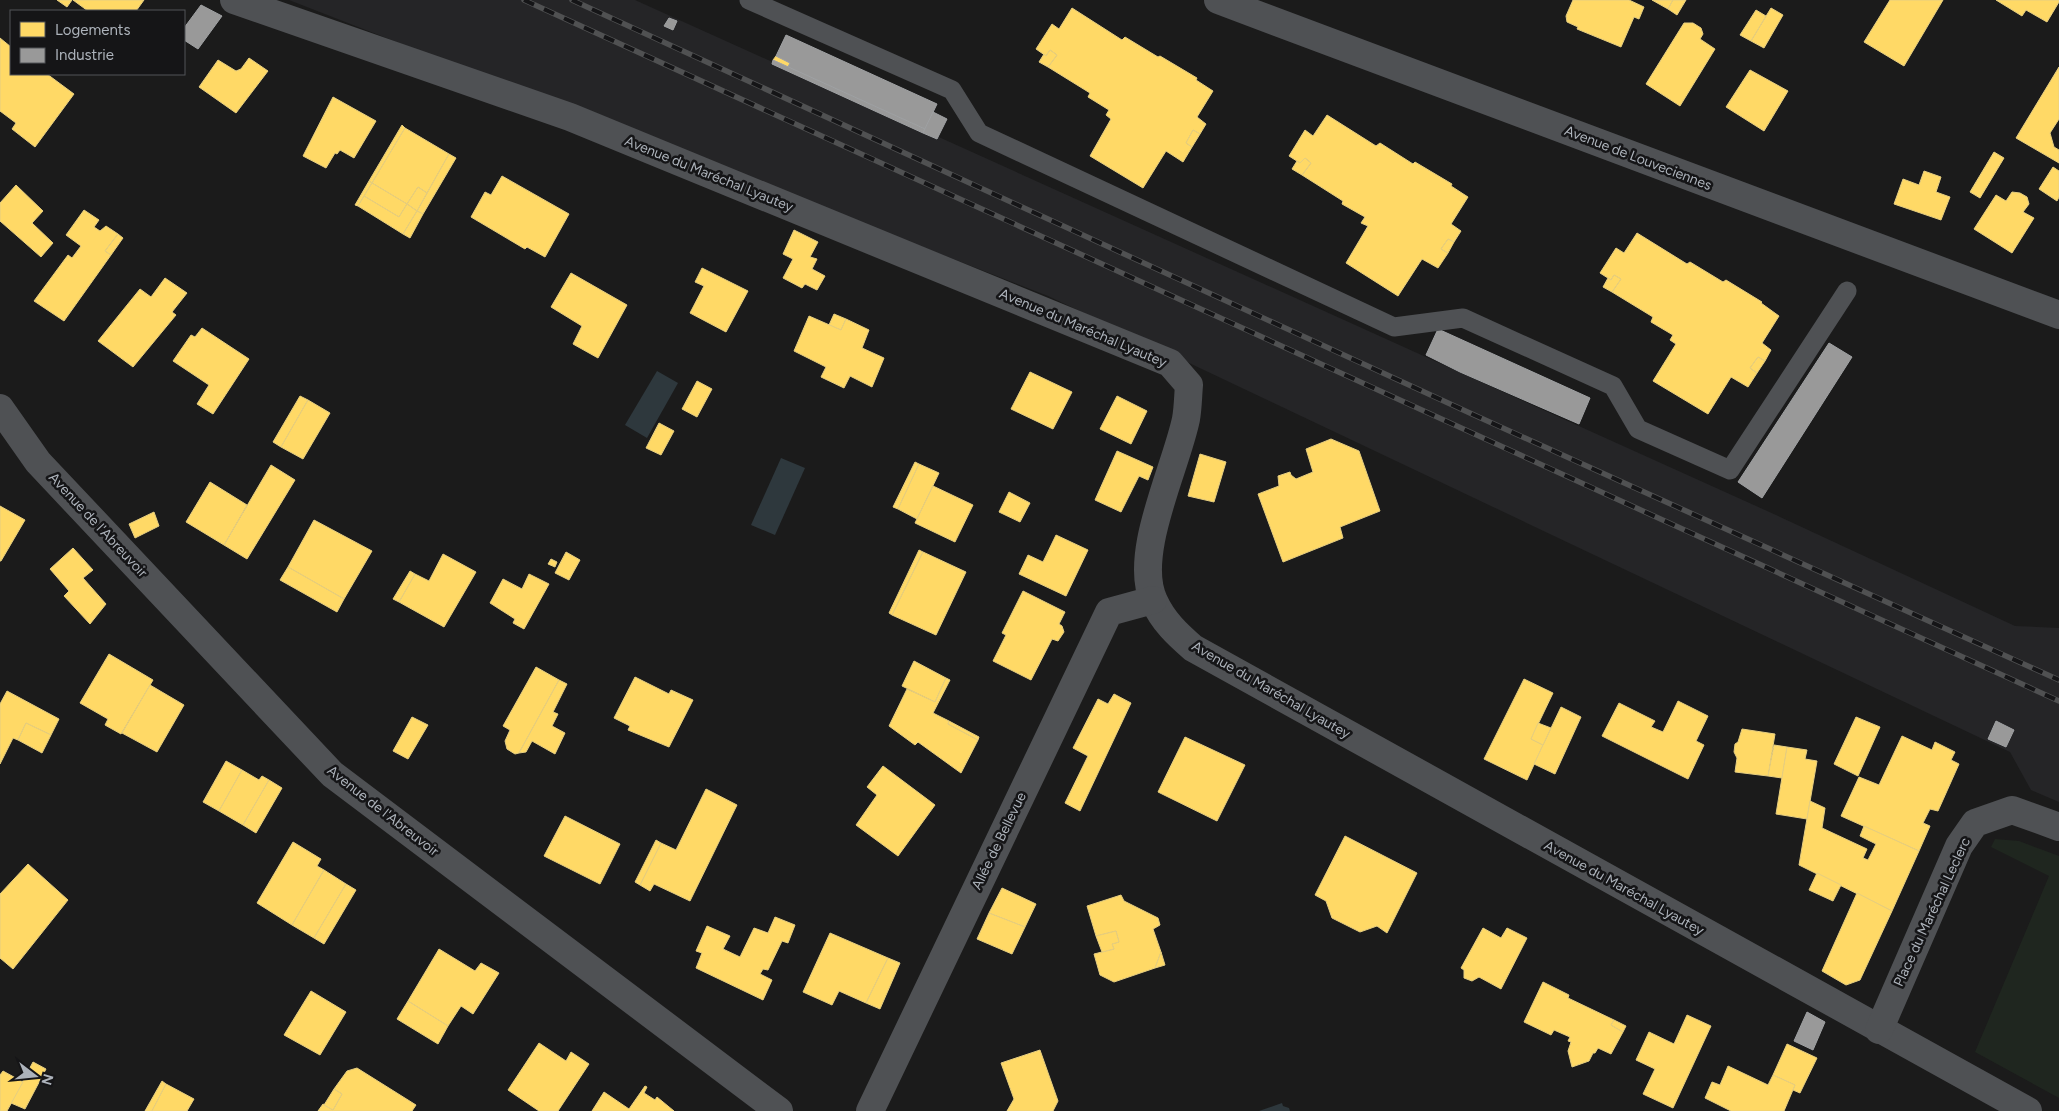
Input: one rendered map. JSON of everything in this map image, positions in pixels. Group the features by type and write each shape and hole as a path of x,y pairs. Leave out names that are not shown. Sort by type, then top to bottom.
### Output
{"street":[{"name":"Avenue du Maréchal Lyautey","path":"234,0 570,117 1170,363 1189,385 1186,419 1151,542 1147,570 1153,600 1171,629 1193,648 2028,1111"},
{"name":"Avenue de Louveciennes","path":"1218,0 2059,315"},
{"name":"Avenue de l'Abreuvoir","path":"0,408 38,462 332,774 779,1111"},
{"name":"Allée de Bellevue","path":"870,1111 1109,612 1153,600"},
{"name":"Place du Maréchal Leclerc","path":"1879,1030 1959,846 1975,823 2012,810 2059,826"}],"lane":[{"path":"749,0 952,90 979,133 1394,327 1463,318 1613,386 1638,429 1730,470 1847,291"}],"shaded area":[{"path":"289,0 635,0 1776,515 2015,626 2059,628 2059,802 2031,790 2010,752 1048,296"},
{"path":"657,371 678,383 647,438 625,425"},
{"path":"781,458 805,468 775,535 751,525"},
{"path":"1995,839 2019,841 2059,856 2059,1098 1975,1052 2049,876 1991,847"},
{"path":"1282,1103 1290,1111 1259,1111"}],"building: Logements":[{"path":"57,0 72,0 67,7"},
{"path":"73,0 144,0 137,10 87,10"},
{"path":"1573,0 1629,0 1644,7 1639,19 1634,17 1621,47 1577,29 1578,27 1567,22 1566,16"},
{"path":"1652,0 1673,0 1668,9"},
{"path":"1673,0 1686,0 1677,15 1668,9"},
{"path":"1890,0 1943,0 1904,66 1864,42"},
{"path":"1996,0 2059,0 2059,2 2047,22 2026,10 2022,16"},
{"path":"1072,8 1122,40 1125,37 1158,57 1160,56 1197,78 1196,80 1213,91 1197,117 1206,124 1200,134 1193,130 1186,143 1192,147 1183,162 1166,151 1143,188 1090,156 1111,119 1106,115 1109,110 1088,97 1090,93 1048,67 1057,55 1050,50 1046,56 1036,49 1052,24 1059,29"},
{"path":"1771,8 1783,15 1764,48 1751,41"},
{"path":"1756,10 1766,16 1751,41 1740,35"},
{"path":"1684,23 1693,23 1701,28 1703,34 1700,39 1715,49 1680,106 1646,84"},
{"path":"0,38 10,46 10,75 48,75 74,94 35,147 12,129 16,123 0,111"},
{"path":"1050,50 1057,55 1048,67 1039,62 1044,54 1046,56"},
{"path":"776,56 790,63 788,67 773,60"},
{"path":"249,58 268,71 236,113 199,87 218,60 236,71 241,69"},
{"path":"2059,67 2059,119 2050,133 2054,147 2059,150 2059,163 2016,138"},
{"path":"1750,70 1788,91 1764,131 1726,107"},
{"path":"333,97 376,121 354,158 340,150 337,154 335,153 326,168 303,156"},
{"path":"1327,115 1376,146 1380,143 1413,164 1415,162 1452,184 1451,186 1468,197 1451,224 1461,231 1454,242 1448,239 1441,249 1448,253 1438,268 1422,259 1398,296 1346,263 1368,226 1361,223 1365,217 1342,204 1343,201 1302,175 1311,163 1305,158 1300,163 1289,156 1305,130 1313,136"},
{"path":"402,125 405,128 372,183 369,181"},
{"path":"405,128 449,154 427,193 418,187 407,204 372,183"},
{"path":"1193,130 1200,134 1192,147 1186,143"},
{"path":"1994,152 2004,158 1980,198 1970,192"},
{"path":"449,154 456,158 423,214 417,211"},
{"path":"1305,158 1311,163 1302,175 1292,169 1297,161 1300,163"},
{"path":"2053,167 2059,171 2059,197 2057,201 2039,189"},
{"path":"1924,171 1941,177 1936,192 1950,197 1941,220 1894,204 1903,179 1919,185"},
{"path":"502,176 569,214 545,257 527,247 525,249 471,217 485,192 491,195"},
{"path":"369,181 372,183 358,206 355,205"},
{"path":"372,183 407,204 399,217 364,196"},
{"path":"16,185 43,211 32,223 53,243 41,257 0,221 0,203"},
{"path":"418,187 427,193 417,211 407,204"},
{"path":"2012,192 2020,193 2027,197 2029,204 2023,212 2034,218 2012,253 1974,229 1996,195 2006,201"},
{"path":"364,196 399,217 407,204 417,211 403,234 358,206"},
{"path":"84,210 99,220 94,227 100,231 106,226 118,234 105,251 111,255 64,321 34,301 68,255 72,258 81,246 66,235"},
{"path":"417,211 423,214 410,238 403,234"},
{"path":"794,230 818,242 810,257 817,259 812,269 825,276 817,290 805,284 802,288 783,278 793,259 783,254"},
{"path":"1637,233 1687,264 1690,262 1723,282 1726,280 1762,302 1779,316 1762,343 1771,350 1765,361 1758,357 1750,368 1757,373 1748,387 1731,377 1708,414 1653,381 1676,344 1670,340 1673,335 1651,322 1653,317 1612,292 1621,279 1614,275 1611,280 1600,273 1616,248 1624,253"},
{"path":"118,234 123,238 111,255 105,251"},
{"path":"1448,239 1454,242 1448,253 1441,249"},
{"path":"702,268 748,291 726,332 690,313 704,286 695,282"},
{"path":"571,273 627,305 598,358 573,344 582,326 551,307"},
{"path":"1614,275 1621,279 1612,292 1603,287 1608,278 1611,280"},
{"path":"165,278 187,293 172,312 176,315 133,367 98,341 140,289 151,297"},
{"path":"834,314 846,319 841,330 829,325"},
{"path":"809,316 841,330 846,319 869,330 862,348 884,358 872,387 850,376 844,388 821,377 826,367 794,351"},
{"path":"202,328 249,359 213,414 197,404 209,385 173,361 191,335 195,337"},
{"path":"1758,357 1765,361 1757,373 1750,368"},
{"path":"1030,372 1072,392 1053,429 1011,409"},
{"path":"697,381 712,389 697,417 682,409"},
{"path":"300,396 308,400 281,447 273,442"},
{"path":"1117,396 1147,411 1131,444 1100,429"},
{"path":"308,400 330,413 303,459 281,447"},
{"path":"659,423 674,431 661,455 646,448"},
{"path":"1331,439 1359,451 1380,511 1340,527 1343,538 1283,562 1258,494 1279,486 1278,476 1290,472 1296,479 1313,472 1306,449"},
{"path":"1117,451 1153,467 1148,480 1139,476 1121,512 1095,500"},
{"path":"1200,454 1226,462 1214,502 1188,496"},
{"path":"915,462 919,464 898,509 893,507"},
{"path":"919,464 939,473 917,519 898,509"},
{"path":"271,465 295,480 247,559 224,545"},
{"path":"210,482 247,505 224,545 186,522"},
{"path":"933,486 973,505 955,542 915,523"},
{"path":"1009,492 1030,503 1020,522 999,512"},
{"path":"0,506 25,520 1,561 0,561"},
{"path":"154,512 159,526 135,538 129,524"},
{"path":"314,520 372,551 344,599 288,567"},
{"path":"1056,535 1088,550 1066,596 1019,574 1028,555 1043,562"},
{"path":"73,548 93,570 83,578 106,604 90,624 64,596 69,591 50,569"},
{"path":"919,550 923,552 892,615 889,613"},
{"path":"566,552 580,560 569,580 555,573"},
{"path":"923,552 966,572 936,635 892,615"},
{"path":"443,554 476,572 444,627 399,602 415,574 429,581"},
{"path":"551,559 557,562 555,567 548,564"},
{"path":"288,567 344,599 337,612 280,580"},
{"path":"410,571 415,574 399,602 393,599"},
{"path":"529,574 549,584 524,629 513,623 515,619 490,603 503,579 522,589"},
{"path":"1023,591 1065,612 1059,624 1064,632 1058,641 1052,639 1031,680 993,661 1006,635 1002,633"},
{"path":"109,654 153,680 121,734 105,725 108,719 80,703"},
{"path":"914,661 946,678 935,702 902,686"},
{"path":"536,667 559,680 519,753 515,754 507,749 505,741 510,730 503,726"},
{"path":"635,677 669,694 671,690 693,700 669,747 628,730 630,726 614,718"},
{"path":"946,678 950,680 933,713 949,721 948,724 978,740 961,773 918,742 915,745 889,726 907,689 935,702"},
{"path":"1524,679 1553,693 1531,739 1543,745 1527,780 1484,759"},
{"path":"559,680 567,684 553,712 558,714 552,726 565,733 555,754 532,741 526,752 519,753"},
{"path":"150,685 184,705 157,752 122,733"},
{"path":"7,691 59,719 51,735 26,723 18,740 13,738 0,764 0,704"},
{"path":"1114,694 1131,703 1080,811 1065,803 1088,756 1073,748 1098,699 1108,704"},
{"path":"1678,701 1708,716 1696,741 1704,745 1688,779 1602,736 1619,703 1655,721 1651,727 1663,732"},
{"path":"1561,707 1581,717 1555,774 1534,764"},
{"path":"412,717 428,725 408,759 393,751"},
{"path":"1856,717 1880,727 1858,776 1834,764"},
{"path":"949,721 979,737 978,740 948,724"},
{"path":"26,723 51,735 42,753 18,740"},
{"path":"1538,723 1551,728 1543,745 1531,739"},
{"path":"1742,729 1775,734 1768,776 1735,772 1737,758 1734,752 1735,744 1738,742"},
{"path":"1902,736 1932,750 1935,742 1955,752 1951,760 1959,764 1938,811 1930,809 1923,823 1930,826 1919,851 1841,816 1859,777 1879,785"},
{"path":"1185,737 1245,765 1217,821 1158,792"},
{"path":"1774,745 1787,747 1782,778 1768,776"},
{"path":"1787,747 1807,750 1805,759 1817,761 1807,819 1776,814"},
{"path":"226,761 242,770 219,811 203,802"},
{"path":"883,766 935,805 898,856 856,825 877,795 867,787"},
{"path":"242,770 259,780 262,776 269,780 243,825 219,811"},
{"path":"269,780 282,788 256,833 243,825"},
{"path":"706,789 737,805 690,901 654,884 650,891 640,885 661,843 676,850"},
{"path":"1810,801 1825,808 1822,828 1867,849 1863,858 1868,860 1876,844 1860,836 1864,826 1919,851 1892,911 1799,865"},
{"path":"565,816 620,844 600,884 544,856"},
{"path":"1345,836 1417,873 1387,933 1377,926 1360,932 1332,918 1326,901 1315,895"},
{"path":"656,840 661,843 640,885 635,882"},
{"path":"293,842 321,859 317,866 324,870 292,925 257,903"},
{"path":"28,864 68,900 13,969 0,958 0,894"},
{"path":"324,870 346,884 314,938 292,925"},
{"path":"1817,873 1841,885 1833,901 1809,890"},
{"path":"346,884 356,890 324,944 314,938"},
{"path":"1002,888 1036,904 1025,927 989,913"},
{"path":"1857,893 1892,911 1860,980 1846,985 1822,971"},
{"path":"1121,895 1124,901 1158,918 1160,925 1153,929 1161,952 1155,968 1114,982 1100,975 1094,954 1114,949 1112,944 1119,942 1116,931 1096,936 1087,906"},
{"path":"989,913 1025,927 1012,954 977,939"},
{"path":"775,917 795,925 788,943 782,941 768,970 763,969 760,974 772,980 763,1000 696,968 702,953 696,951 707,926 730,936 723,949 740,957 754,928 768,933"},
{"path":"1483,928 1501,938 1507,928 1527,938 1501,989 1479,977 1472,981 1464,978 1464,970 1461,968"},
{"path":"1116,931 1119,942 1112,944 1114,949 1102,952 1096,936"},
{"path":"830,933 888,958 866,1003 839,991 832,1005 803,992"},
{"path":"439,949 475,971 481,963 499,973 473,1014 461,1006 448,1026 408,1001"},
{"path":"1161,952 1165,965 1155,968"},
{"path":"888,958 900,963 880,1009 866,1003"},
{"path":"1543,982 1569,995 1568,998 1614,1020 1611,1025 1623,1032 1611,1054 1598,1048 1589,1061 1572,1067 1568,1051 1571,1042 1568,1041 1570,1037 1554,1030 1551,1035 1524,1022"},
{"path":"311,991 346,1012 320,1055 284,1035"},
{"path":"408,1001 448,1026 438,1044 397,1019"},
{"path":"1687,1015 1711,1026 1673,1108 1643,1094 1655,1069 1636,1060 1649,1032 1674,1044"},
{"path":"1614,1020 1626,1026 1623,1032 1611,1025"},
{"path":"539,1043 566,1061 571,1052 589,1064 558,1111 539,1111 508,1090"},
{"path":"1787,1044 1817,1058 1800,1093 1793,1090 1795,1085 1773,1075"},
{"path":"1040,1050 1058,1101 1053,1111 1007,1111 1014,1099 1001,1063"},
{"path":"33,1062 46,1069 25,1109 11,1103"},
{"path":"1728,1066 1768,1085 1773,1075 1795,1085 1784,1111 1731,1111 1705,1098 1712,1082 1720,1085"},
{"path":"357,1068 416,1105 412,1111 318,1111 323,1104 333,1110 342,1094 334,1089 347,1071"},
{"path":"3,1071 23,1082 7,1111 0,1111 0,1075"},
{"path":"162,1081 166,1084 152,1111 145,1111"},
{"path":"166,1084 194,1099 187,1111 152,1111"},
{"path":"645,1086 647,1087 644,1093 655,1100 657,1097 674,1111 592,1111 604,1092 629,1109"},
{"path":"334,1089 342,1094 333,1110 324,1105"}],"building: Industrie":[{"path":"201,5 222,16 198,49 185,41 185,27"},
{"path":"669,18 677,21 673,30 664,26"},
{"path":"786,35 937,104 925,129 788,67 790,63 776,56"},
{"path":"773,60 925,129 923,133 772,64"},
{"path":"933,112 947,119 937,139 923,133"},
{"path":"1438,329 1590,398 1579,424 1460,372 1426,355"},
{"path":"1829,343 1852,357 1762,498 1738,482"},
{"path":"1996,721 2014,730 2006,747 1988,739"},
{"path":"1807,1012 1825,1022 1813,1050 1794,1041"}],"railway":[{"path":"524,0 2059,701"},
{"path":"572,0 1472,414 2059,680"}]}
